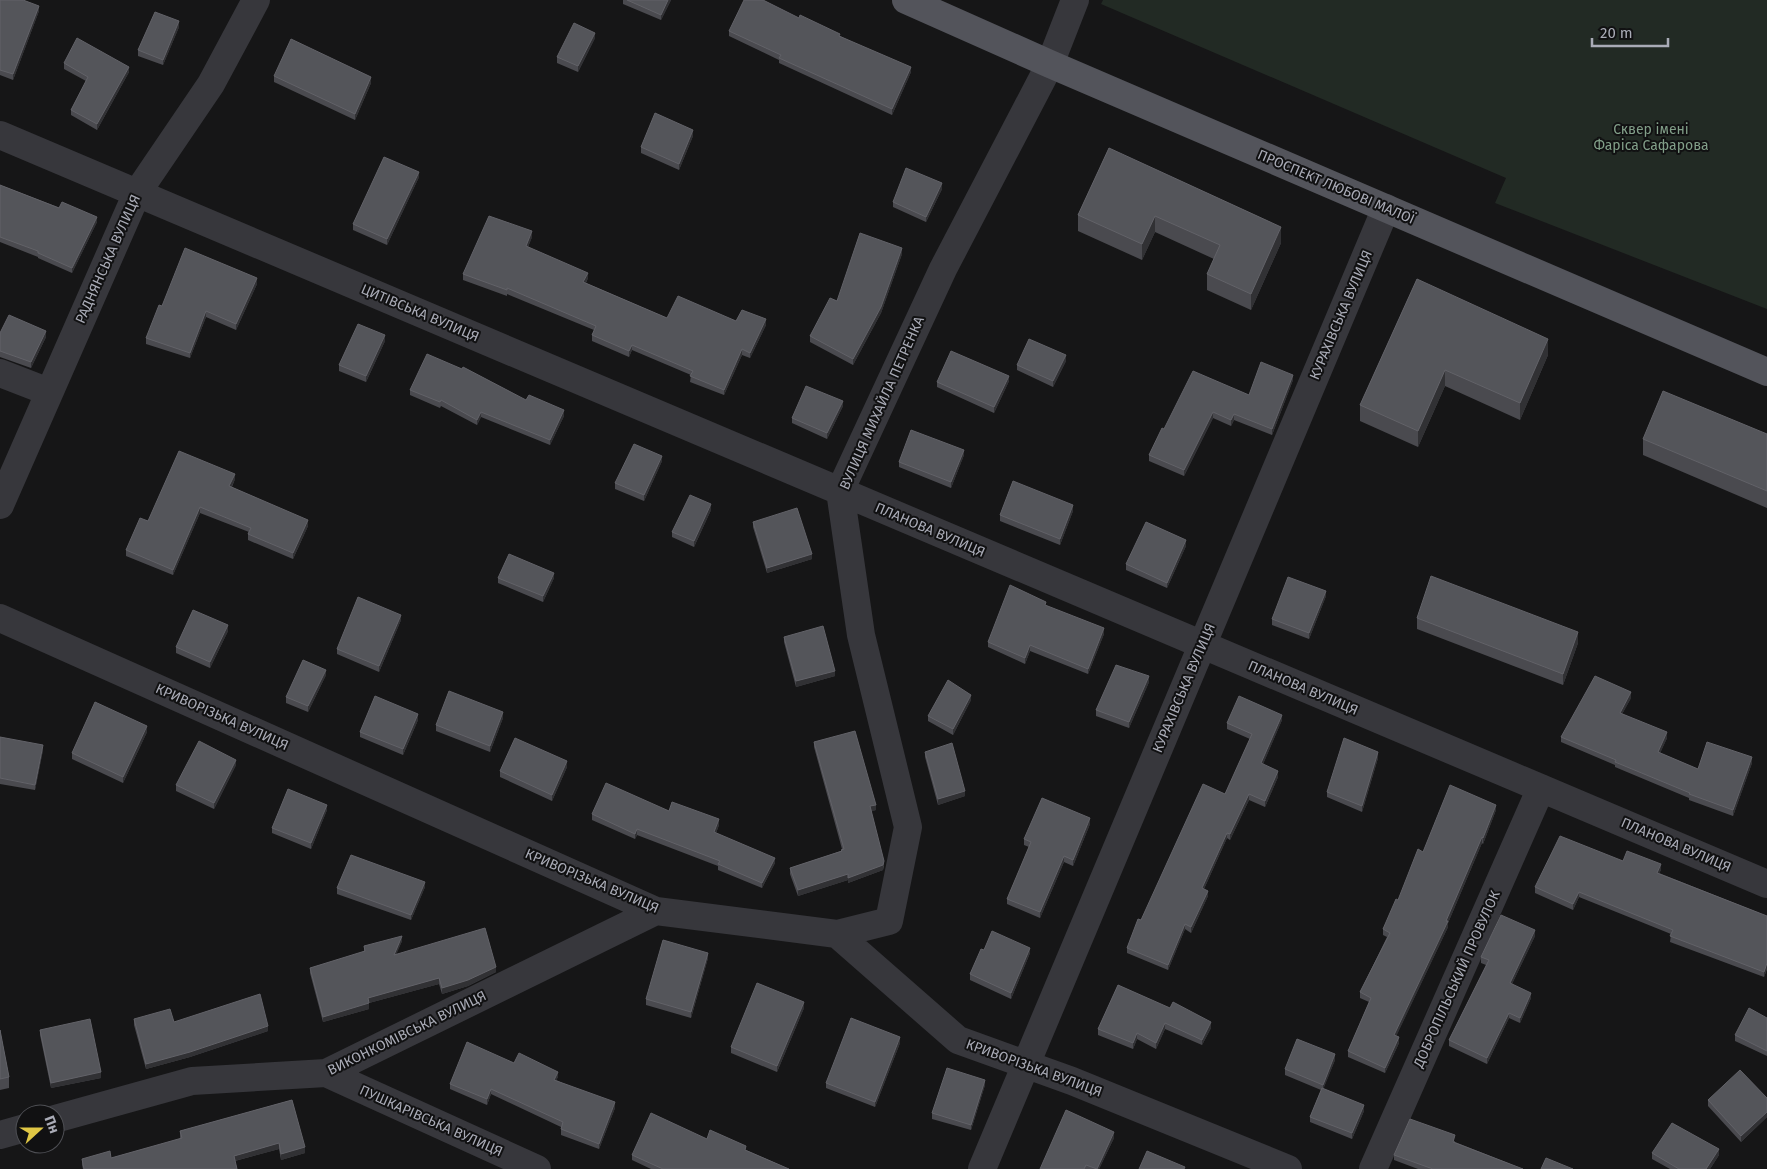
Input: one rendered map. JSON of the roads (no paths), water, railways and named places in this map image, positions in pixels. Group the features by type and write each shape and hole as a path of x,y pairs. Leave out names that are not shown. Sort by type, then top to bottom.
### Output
{"main road":[{"name":"ПРОСПЕКТ ЛЮБОВІ МАЛОЇ","path":"906,0 1050,64 1767,372"}],"street":[{"name":"РАДНЯНСЬКА ВУЛИЦЯ","path":"0,505 136,193 211,84 256,0"},
{"name":"ВУЛИЦЯ МИХАЙЛА ПЕТРЕНКА","path":"838,934 889,921 908,827 861,636 840,491 943,269 1050,64 1075,0"},
{"name":"ЦИТІВСЬКА ВУЛИЦЯ","path":"0,135 840,491"},
{"name":"КУРАХІВСЬКА ВУЛИЦЯ","path":"982,1169 1386,208"},
{"path":"0,373 49,392"},
{"name":"ПЛАНОВА ВУЛИЦЯ","path":"840,491 1767,884"},
{"name":"КРИВОРІЗЬКА ВУЛИЦЯ","path":"0,618 656,911 838,934 958,1040 1072,1080 1288,1169"},
{"name":"ДОБРОПІЛЬСЬКИЙ ПРОВУЛОК","path":"1373,1169 1541,788"},
{"name":"ВИКОНКОМІВСЬКА ВУЛИЦЯ","path":"65,1116 192,1082 326,1073 656,911"},
{"name":"ПУШКАРІВСЬКА ВУЛИЦЯ","path":"326,1073 537,1169"},
{"path":"0,1135 15,1131"}],"park label":[{"name":"Сквер імені Фаріса Сафарова","path":"1651,138"}]}
